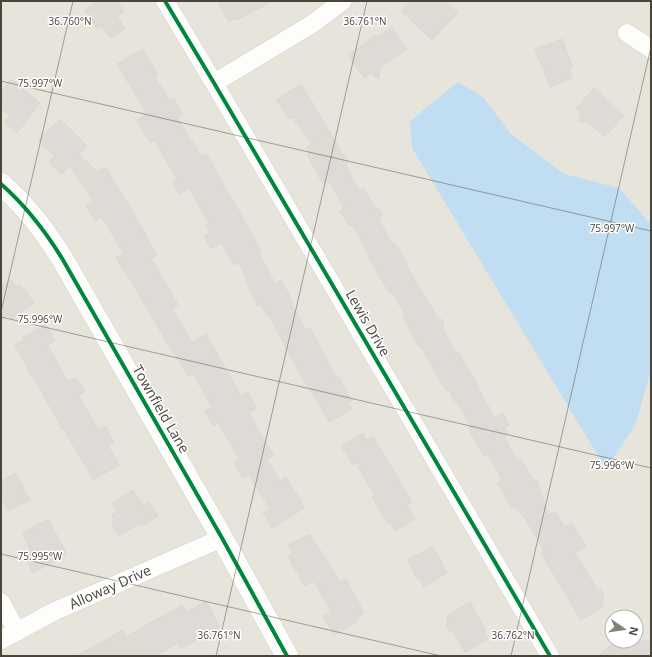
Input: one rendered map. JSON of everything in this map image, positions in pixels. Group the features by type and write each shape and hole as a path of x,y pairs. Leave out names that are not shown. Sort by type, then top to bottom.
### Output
{"street":[{"name":"Lewis Drive","path":"165,1 550,656"},
{"path":"214,83 312,24 344,1"},
{"path":"627,33 651,49"},
{"name":"Townfield Lane","path":"1,184 36,220 56,248 222,538 287,656"},
{"name":"Alloway Drive","path":"1,640 55,611 222,538"},
{"path":"1,602 17,632"}],"shaded area":[{"path":"1,1 651,1 651,656 1,656"}],"water":[{"path":"458,82 483,97 511,134 564,174 619,188 649,222 651,227 651,370 635,426 606,469 412,148 410,121"}],"building":[{"path":"99,1 117,1 124,12 117,16 125,29 110,38 102,26 97,29 85,10"},
{"path":"218,1 273,1 237,20 236,18 229,22"},
{"path":"410,1 445,1 458,13 432,40 401,11"},
{"path":"391,27 407,49 380,68 379,79 371,73 364,78 348,55 376,35 377,37"},
{"path":"562,39 573,68 569,69 572,78 550,87 535,49"},
{"path":"142,49 158,74 154,76 170,101 174,99 183,114 177,117 201,156 206,153 261,250 258,251 275,283 281,280 293,302 291,303 306,330 310,328 335,376 337,375 352,400 348,402 352,409 330,422 297,369 269,315 267,316 261,304 257,306 239,263 234,265 221,243 211,249 204,236 210,232 206,226 209,224 189,188 179,194 172,182 177,179 155,141 150,143 137,120 147,114 117,64"},
{"path":"11,79 40,103 17,133 4,122 10,115 1,108 1,91"},
{"path":"301,84 342,154 345,155 348,161 346,165 359,190 363,188 375,208 379,209 382,215 379,220 392,244 394,243 407,262 406,265 425,297 437,317 441,319 444,324 442,328 456,353 458,352 479,387 478,388 495,418 503,413 509,425 505,428 508,433 505,438 517,461 521,459 533,479 537,480 548,515 555,511 565,527 572,523 586,546 575,553 597,589 601,590 604,596 601,602 604,606 581,620 541,553 544,551 525,518 514,507 512,508 497,483 502,480 488,454 484,456 468,428 471,426 449,390 446,391 420,346 419,347 403,318 406,317 392,292 390,293 368,258 370,257 352,225 349,226 340,211 344,208 329,181 323,184 307,154 310,152 307,147 312,144 292,117 289,119 276,100"},
{"path":"594,88 624,115 605,137 588,122 579,122 580,113 576,109"},
{"path":"60,119 87,146 79,154 97,172 105,167 128,203 157,255 151,258 178,305 172,308 192,342 206,334 241,396 248,392 257,408 249,413 274,456 267,460 280,481 286,477 305,508 272,528 263,513 270,509 249,475 243,478 234,463 239,459 218,423 213,426 204,411 212,407 193,374 188,377 125,273 116,257 123,253 102,217 95,221 86,206 93,201 70,166 61,175 49,162 54,156 38,140"},
{"path":"10,279 16,287 19,285 23,290 24,289 34,303 11,319 9,315 1,321 1,286"},
{"path":"46,325 55,341 48,345 67,381 76,377 85,392 79,396 98,430 105,426 114,442 108,446 119,465 93,480 34,378 33,379 15,345 24,340 22,338"},
{"path":"363,433 367,440 373,436 412,502 407,506 415,519 395,531 390,522 387,523 372,497 375,496 356,463 353,465 341,446"},
{"path":"16,473 30,500 8,511 1,498 1,481"},
{"path":"133,490 143,505 149,502 158,516 142,526 140,523 119,536 111,524 115,521 111,515 117,511 112,503"},
{"path":"48,519 67,554 33,573 24,556 31,553 23,533"},
{"path":"310,534 340,582 346,579 364,613 355,619 357,622 334,635 323,616 331,612 314,581 305,586 288,557 293,553 288,545"},
{"path":"433,546 447,573 424,587 419,578 417,579 408,560"},
{"path":"206,601 220,627 181,649 178,643 154,656 76,656 123,630 127,636 182,605 186,612"},
{"path":"470,602 486,631 484,632 488,639 465,652 453,632 449,630 446,625 448,619 446,616"},
{"path":"644,641 651,641 651,656 598,656 606,649 644,649"}],"cycle path":[{"path":"165,1 550,656"},
{"path":"1,184 19,201 35,220 50,239 63,260 222,538 287,656"}]}
